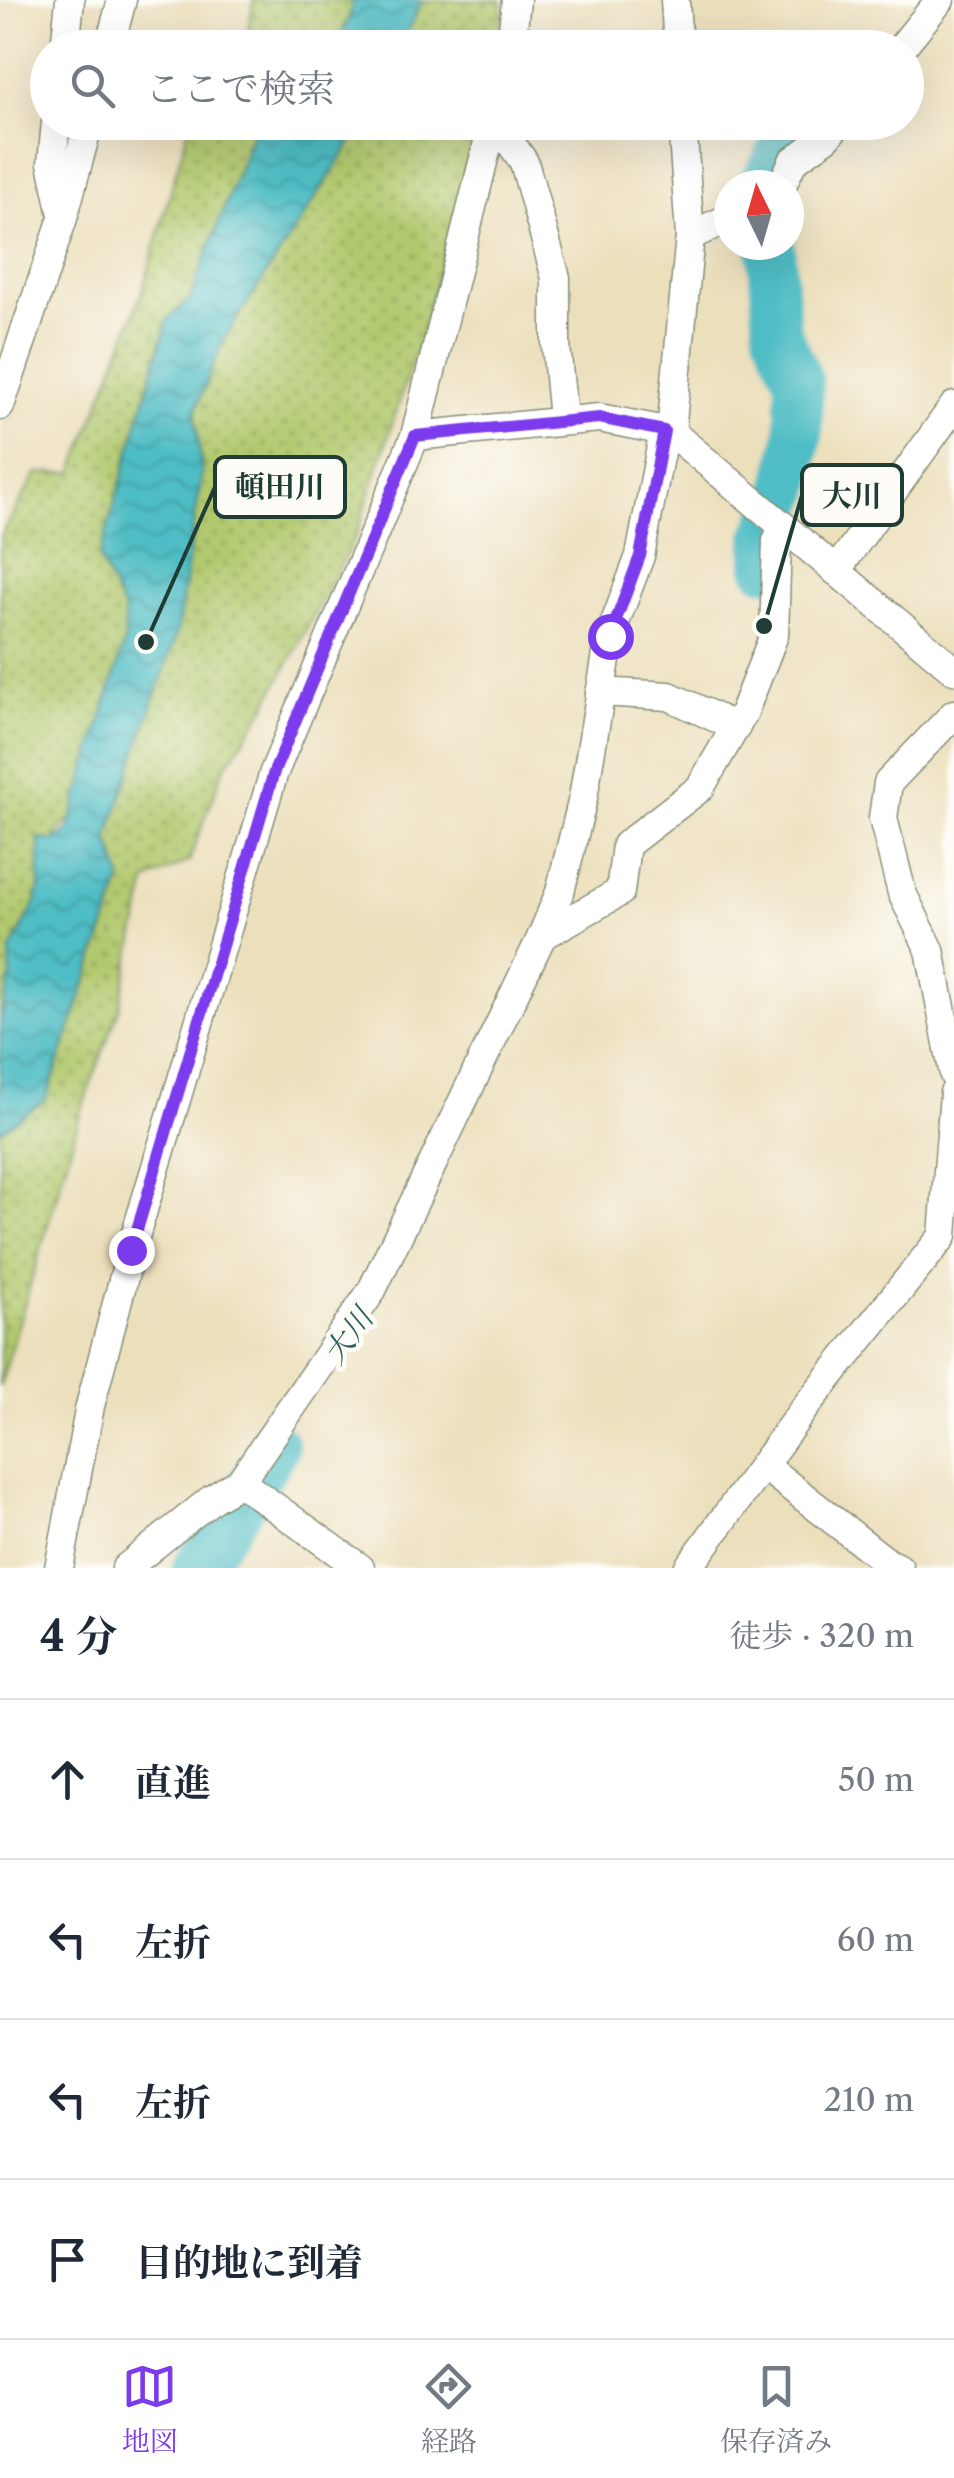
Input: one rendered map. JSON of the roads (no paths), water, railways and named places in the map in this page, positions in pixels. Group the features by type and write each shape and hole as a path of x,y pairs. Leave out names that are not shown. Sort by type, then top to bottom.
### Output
{"street":[{"path":"66,30 70,0"},
{"path":"114,30 122,0"},
{"path":"513,30 516,0"},
{"path":"675,0 677,30"},
{"path":"916,30 940,0"},
{"path":"54,140 52,163 63,218"},
{"path":"0,406 63,218 84,140"},
{"path":"59,1568 90,1406 131,1250 274,772 415,436 489,140"},
{"path":"508,140 524,162 556,278 556,345 563,420"},
{"path":"126,1568 212,1499 240,1482 371,1292 560,892 583,798 610,636 640,556 668,432 690,236 683,140"},
{"path":"789,170 793,161 823,140"},
{"path":"690,236 714,225"},
{"path":"836,571 954,406"},
{"path":"415,436 599,418 668,432 954,670"},
{"path":"542,936 620,892 626,846 700,788 736,726 774,635 777,541 783,526"},
{"path":"600,692 669,696 736,726"},
{"path":"954,714 888,783 883,818 902,892 930,950 954,1075"},
{"path":"688,1568 803,1410 942,1236 954,1093"},
{"path":"763,1465 899,1568"},
{"path":"240,1482 360,1568"}],"water":[{"path":"353,0 422,0 408,30 344,30"},
{"path":"250,140 353,140 222,342 195,412 202,473 177,632 108,837 122,878 46,1099 0,1131 0,1021 11,977 10,952 36,902 40,884 39,838 54,841 68,831 125,640 124,611 99,558 168,319 190,299"}],"waterway":[{"name":"大川","path":"771,170 780,154 798,140"},
{"name":"大川","path":"766,566 766,538 787,491 799,434 799,380 777,332 772,260"},
{"name":"大川","path":"196,1568 238,1509 275,1446"}],"place":[{"name":"大川","path":"764,626"},
{"name":"頓田川","path":"146,642"}]}
